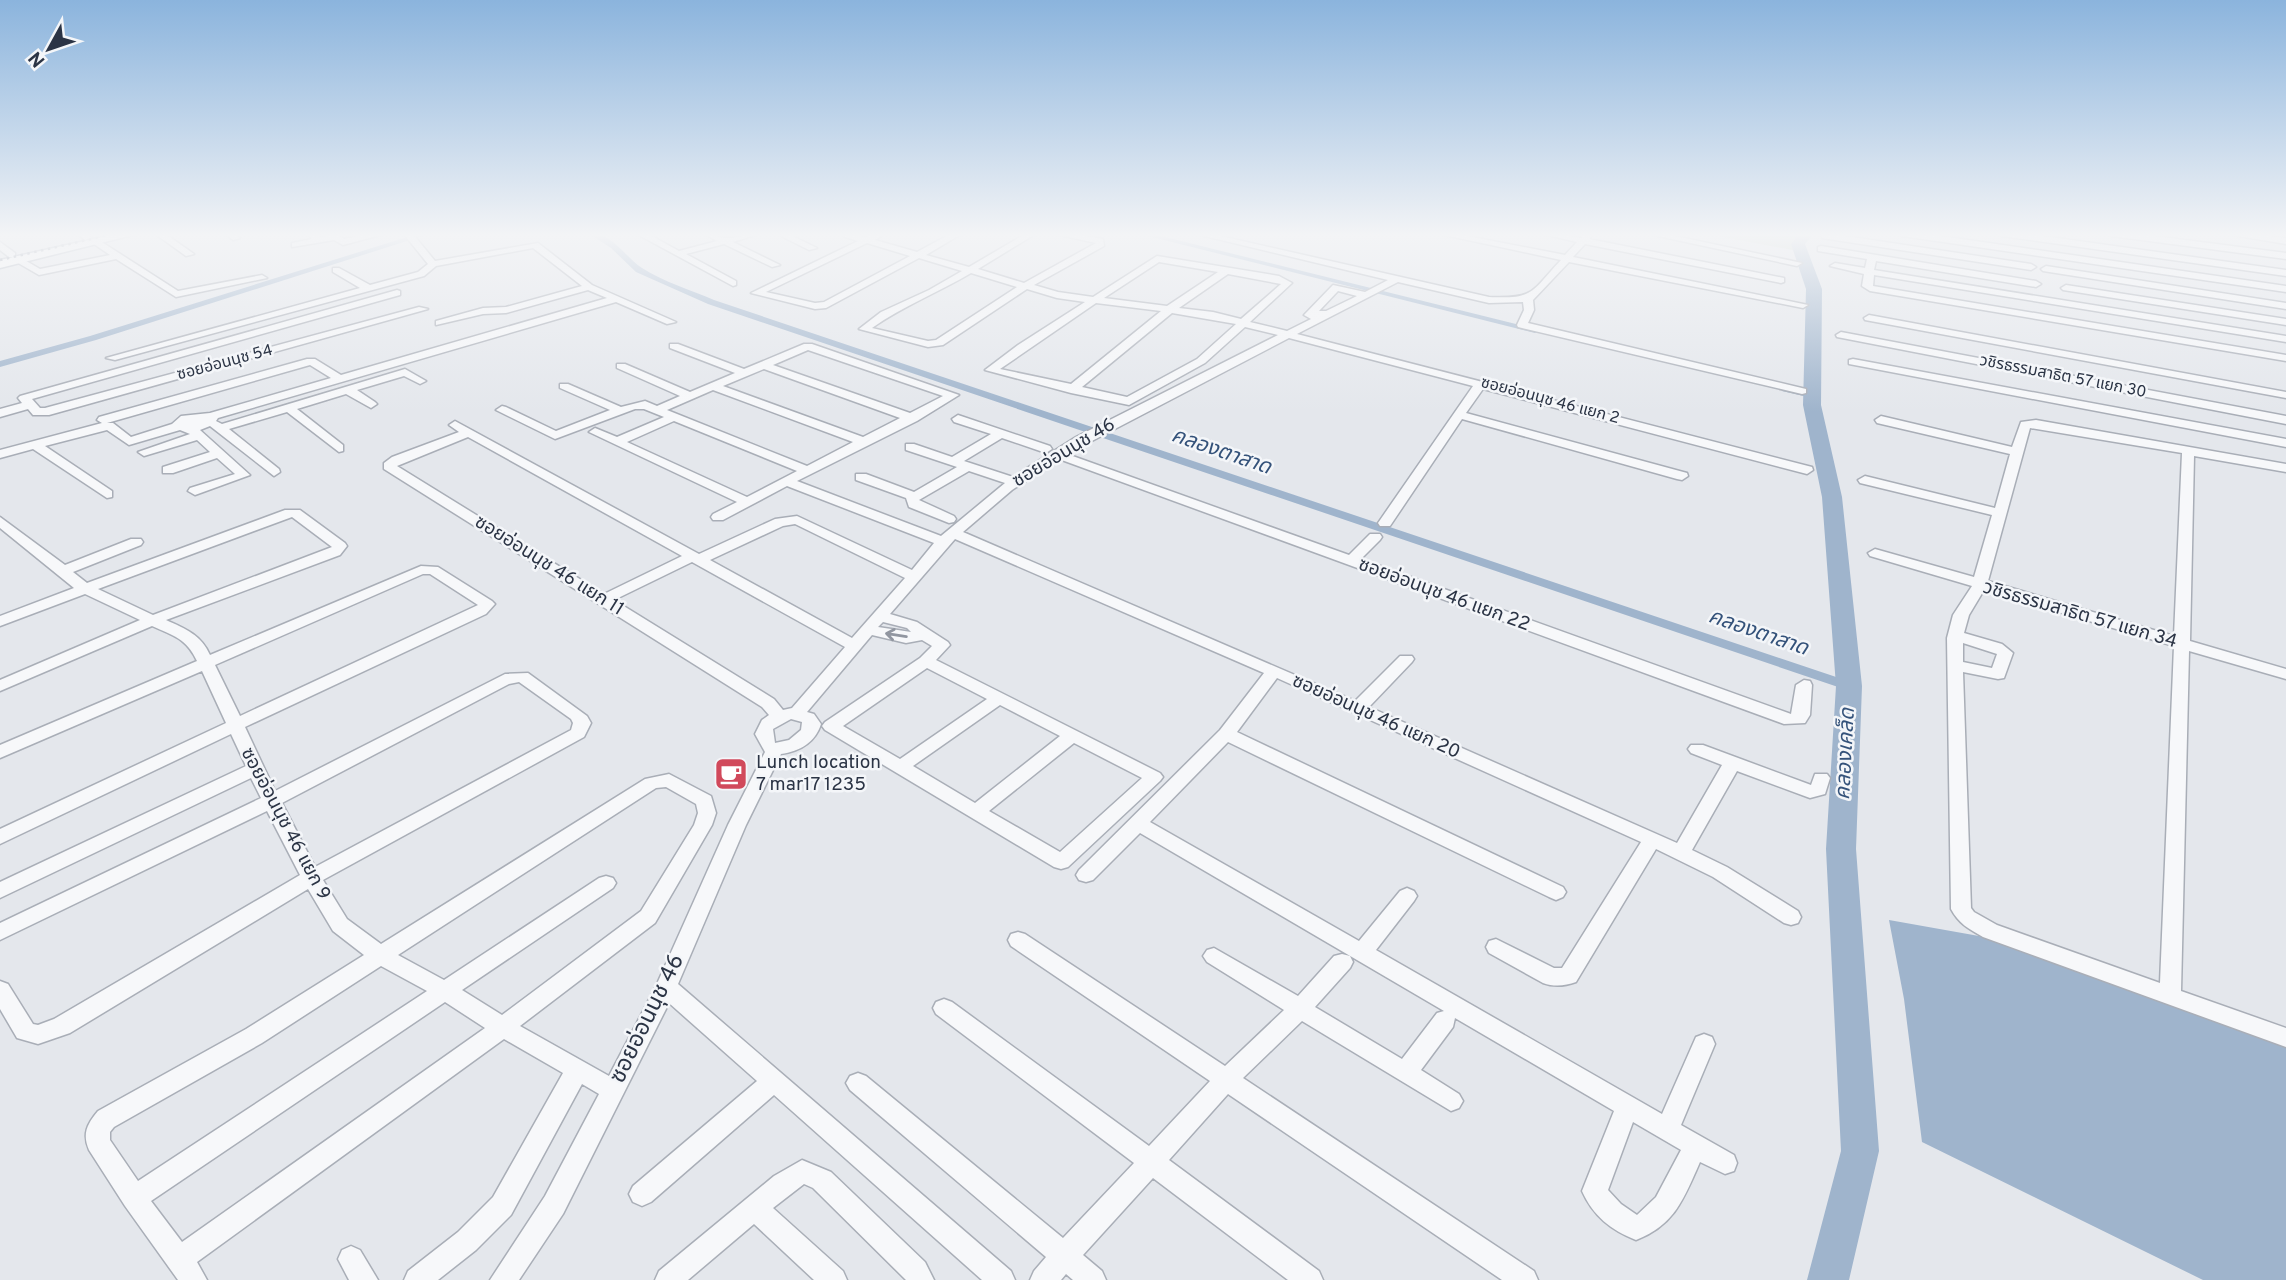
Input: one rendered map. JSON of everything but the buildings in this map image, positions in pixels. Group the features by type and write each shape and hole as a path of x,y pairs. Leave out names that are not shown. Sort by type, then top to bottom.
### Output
{"street":[{"path":"111,358 351,293"},
{"name":"ซอยอ่อนนุช 54","path":"397,293 24,398 37,411 45,412 424,309"},
{"path":"440,323 488,310 506,310 568,293"},
{"path":"602,293 671,322"},
{"path":"757,293 815,306 826,305 848,293"},
{"path":"931,293 864,327 866,330 928,344 943,341 1016,293"},
{"name":"ซอยอ่อนนุช 46 แยก 2","path":"1048,293 1170,309 1244,323 1807,470"},
{"path":"1108,293 990,370 1129,401 1186,371 1276,293"},
{"path":"1072,390 1170,309 1194,293"},
{"name":"ซอยอ่อนนุช 46","path":"797,713 949,531 1051,452 1291,334 1368,293"},
{"path":"1457,293 1489,300 1528,299 1534,293"},
{"path":"1737,293 1803,306"},
{"path":"1898,293 2286,358"},
{"path":"1998,293 2286,339"},
{"path":"2097,293 2286,321"},
{"path":"2199,293 2286,306"},
{"path":"2220,296 2222,312"},
{"path":"212,420 616,299"},
{"path":"1528,299 1529,310 1522,325 1802,391"},
{"path":"1869,318 2286,395"},
{"name":"วชิรธรรมสาธิต 57 แยก 30","path":"1841,335 2286,420"},
{"path":"674,346 742,372"},
{"path":"659,409 808,346 953,395 718,517"},
{"path":"103,420 311,361 336,376"},
{"path":"1853,362 2286,443"},
{"path":"761,364 913,418"},
{"path":"621,366 690,396"},
{"path":"195,491 244,475 179,422 185,419 212,420 288,407 405,372 420,381"},
{"path":"252,379 276,394"},
{"path":"1385,523 1481,383"},
{"path":"564,386 621,411"},
{"path":"713,386 865,442"},
{"path":"347,389 372,404"},
{"path":"190,396 209,413 212,420 274,472"},
{"path":"502,410 555,435 642,404 808,471"},
{"name":"ซอยอ่อนนุช 54","path":"0,413 30,405"},
{"path":"288,407 339,447"},
{"path":"1461,415 1682,476"},
{"path":"617,442 669,419"},
{"name":"ซอยอ่อนนุช 46 แยก 22","path":"958,419 1790,720 1799,719 1801,715 1804,685"},
{"path":"1881,420 2016,452"},
{"path":"2286,468 2030,424 2024,427 1979,586 1961,615 1956,636 1955,664 1961,909 1967,918 1990,932 2286,1038"},
{"path":"455,425 855,646"},
{"path":"0,454 109,426 129,441 190,430"},
{"path":"144,452 190,430"},
{"path":"595,432 748,502"},
{"name":"ซอยอ่อนนุช 46 แยก 11","path":"469,433 396,460 389,466 760,698 779,716"},
{"path":"949,531 912,502 915,497 1002,434"},
{"path":"34,444 107,495"},
{"path":"910,447 1011,484"},
{"path":"2170,996 2188,450"},
{"path":"168,470 219,453"},
{"path":"862,477 915,497"},
{"path":"1865,480 1999,513"},
{"path":"788,482 949,531"},
{"path":"0,621 291,513 295,513 340,546 335,552 152,620 0,686"},
{"path":"603,600 780,522 797,520 914,576"},
{"name":"ซอยอ่อนนุช 46 แยก 9","path":"0,521 85,589 187,636 197,644 271,801 311,878 340,925 381,956 446,991 504,1028 613,1090"},
{"name":"ซอยอ่อนนุช 46 แยก 20","path":"949,531 1274,671 1652,839 1720,872 1791,917"},
{"path":"1351,561 1375,537"},
{"path":"61,572 136,542"},
{"name":"วชิรธรรมสาธิต 57 แยก 34","path":"1875,553 1979,586 2286,674"},
{"path":"0,752 427,569 487,604 481,611 0,837"},
{"path":"880,616 912,625 942,645 926,661 831,726 1061,862 1154,777 926,661"},
{"path":"868,630 906,638 925,635"},
{"path":"1955,664 1998,674 2004,653 1996,647 1956,636"},
{"path":"1358,708 1405,659"},
{"path":"1086,874 1226,734 1274,671"},
{"path":"0,932 271,801 512,677 523,677 578,716 582,723 578,733 561,743 439,805 200,940 62,1026 38,1035 25,1031 0,990"},
{"path":"900,767 999,698"},
{"path":"797,713 808,718 812,724 811,731 796,744 775,749 765,743 762,732 779,716 797,713"},
{"path":"1226,734 1556,892"},
{"path":"976,812 1072,736"},
{"name":"ซอยอ่อนนุช 46","path":"503,1280 554,1205 666,988 737,825 775,749"},
{"path":"1697,749 1810,792 1819,790 1821,778"},
{"path":"1681,853 1732,763"},
{"path":"0,891 255,769"},
{"path":"179,1259 504,1028 648,916 703,825 707,813 699,796 669,780 657,780 254,1036 106,1119 98,1129 98,1142 134,1198 194,1280"},
{"path":"1138,823 1351,958 1725,1163"},
{"path":"1496,947 1551,977 1568,976 1652,839"},
{"path":"134,1198 606,883"},
{"path":"1043,1280 1226,1080 1351,958 1407,896"},
{"path":"1018,940 1525,1280"},
{"path":"1214,956 1451,1101"},
{"path":"666,988 1002,1280"},
{"path":"944,1008 1310,1280"},
{"path":"1406,1072 1445,1020"},
{"path":"1667,1130 1704,1044"},
{"path":"417,1280 477,1233 502,1206 577,1071"},
{"path":"642,1195 775,1080"},
{"path":"858,1083 1093,1280"},
{"path":"1627,1108 1595,1191 1602,1206 1618,1219 1636,1228 1648,1225 1663,1210 1695,1146"},
{"path":"668,1280 754,1207 802,1171 822,1180 916,1271 921,1280"},
{"path":"754,1207 834,1280"}],"water":[{"path":"1889,920 2007,941 2286,1047 2286,1280 2203,1280 1922,1142 1904,999"}],"waterway":[{"path":"0,364 237,293"},
{"name":"คลองตาสาด","path":"690,293 1849,686"},
{"path":"1383,293 1535,330"},
{"name":"คลองเคล็ด","path":"1814,293 1812,405 1832,497 1849,686 1841,849 1860,1151 1828,1280"},
{"path":"1786,389 1812,395"}],"place":[{"name":"Lunch location 7 mar17 1235","path":"731,774"}]}
